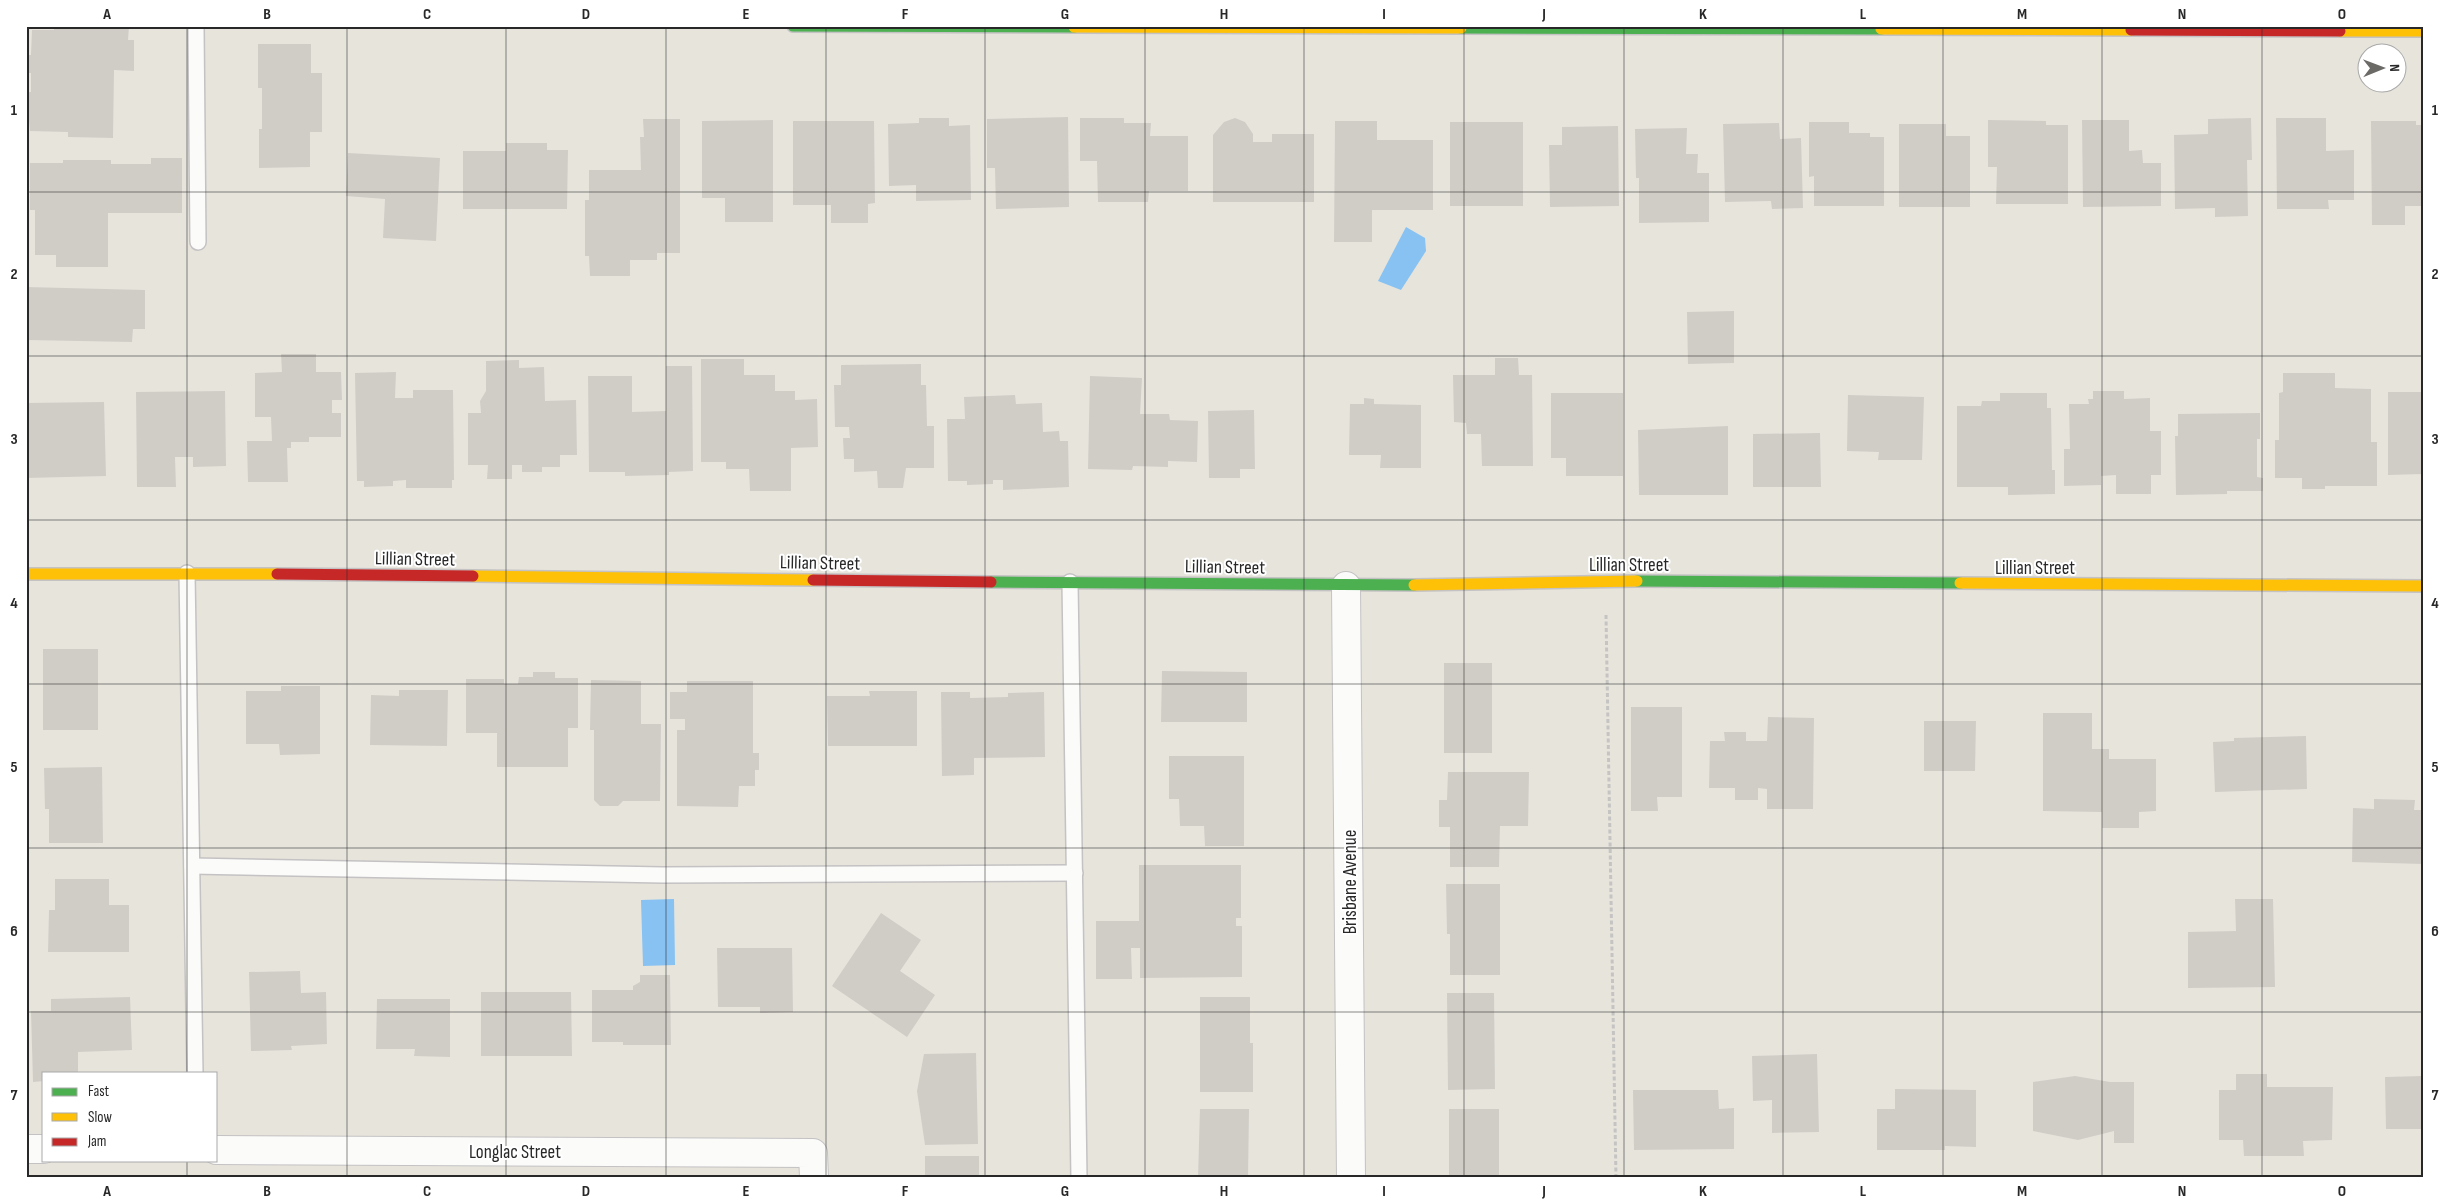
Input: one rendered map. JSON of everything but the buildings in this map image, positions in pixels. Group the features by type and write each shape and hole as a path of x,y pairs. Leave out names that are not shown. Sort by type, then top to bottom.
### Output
{"street":[{"path":"793,26 2423,32"},
{"name":"Lillian Street","path":"26,574 187,573 1346,586 1606,582 2423,586"},
{"name":"Brisbane Avenue","path":"1346,586 1351,1178"},
{"path":"26,1149 42,1149"},
{"name":"Longlac Street","path":"218,1150 813,1165"}],"lane":[{"path":"196,26 198,242"},
{"path":"187,573 195,1072"},
{"path":"1070,582 1079,1178"},
{"path":"192,866 663,875 1075,873"}],"path":[{"path":"1606,582 1616,1178"}],"water":[{"path":"1406,227 1425,238 1426,251 1401,290 1378,281"},
{"path":"674,899 675,965 643,966 641,900"}],"traffic: fast":[{"path":"793,26 1074,27"},
{"path":"1461,28 1881,29"},
{"path":"1637,581 1960,583"},
{"path":"991,582 1414,585"}],"traffic: slow":[{"path":"1074,27 1461,28"},
{"path":"1881,29 2131,30"},
{"path":"2340,31 2423,31"},
{"path":"26,574 277,574"},
{"path":"473,576 813,580"},
{"path":"1414,585 1637,581"},
{"path":"1960,583 2423,586"}],"traffic: jam":[{"path":"2131,30 2340,31"},
{"path":"277,574 473,576"},
{"path":"813,580 991,582"}]}
